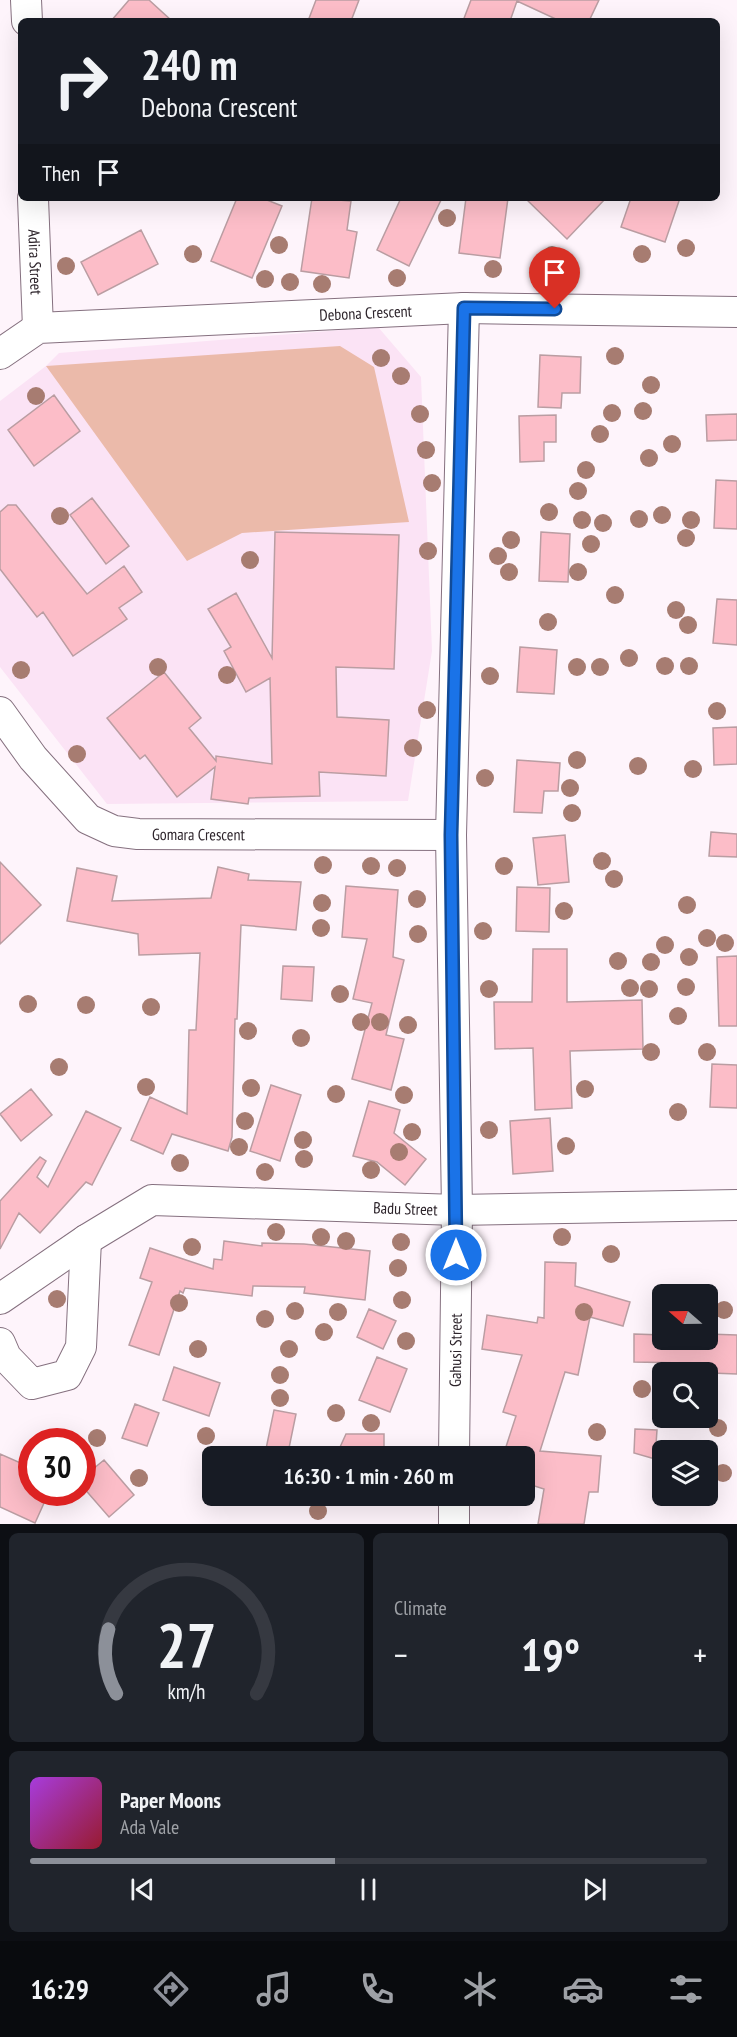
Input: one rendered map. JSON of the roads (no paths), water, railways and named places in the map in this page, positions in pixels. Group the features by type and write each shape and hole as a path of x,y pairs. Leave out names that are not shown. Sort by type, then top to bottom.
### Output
{"street":[{"path":"26,0 27,18"},
{"name":"Adira Street","path":"33,201 38,328"},
{"name":"Debona Crescent","path":"38,328 464,308 737,312"},
{"name":"Gahusi Street","path":"454,1446 456,1210 451,835 464,308"},
{"path":"0,354 38,328"},
{"name":"Gomara Crescent","path":"0,712 33,758 88,819 114,831 138,834 451,835"},
{"name":"Badu Street","path":"0,1299 86,1240 152,1200 456,1210 737,1205"},
{"path":"0,1343 6,1356 32,1384 67,1374 81,1347 86,1240"},
{"path":"454,1506 454,1524"}]}
